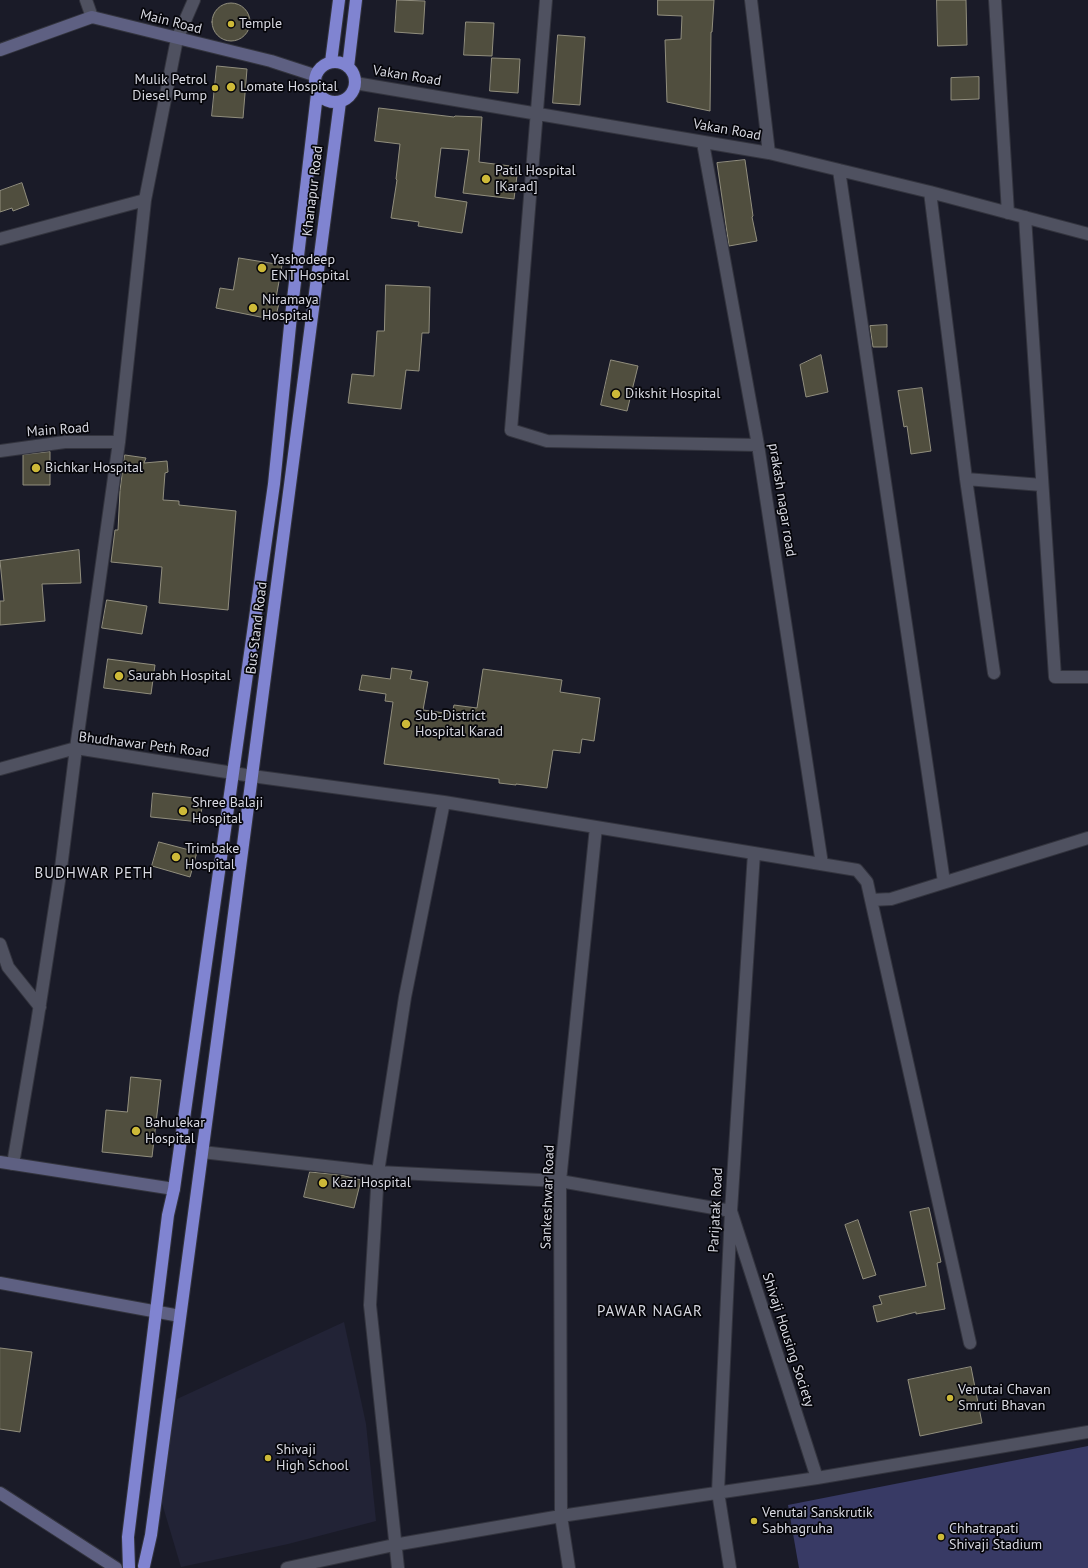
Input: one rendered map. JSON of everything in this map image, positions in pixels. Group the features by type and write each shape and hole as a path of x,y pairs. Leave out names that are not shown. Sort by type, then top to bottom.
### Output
{"highway":[{"path":"331,62 339,0"},
{"path":"348,67 356,0"},
{"path":"145,1567 136,1564 129,1568 128,1537 168,1215 174,1188 274,484 291,316 317,94 314,75 320,67 331,62 337,62 348,67 354,77 355,83 354,90 346,100 340,102 328,101 317,94"},
{"name":"Khanapur Road","path":"314,307 340,102"},
{"name":"Bus Stand Road","path":"145,1567 151,1535 314,307"}],"street":[{"path":"0,50 92,17 86,0"},
{"path":"13,1164 40,1007 61,868 76,748 119,442 145,200 177,39 194,0"},
{"path":"546,0 511,430 547,441 758,445"},
{"path":"751,0 770,153"},
{"path":"996,0 1008,213"},
{"name":"Main Road","path":"92,17 271,61 314,75"},
{"name":"Vakan Road","path":"355,83 536,112 672,136 703,143 770,153 930,192 1088,234"},
{"name":"prakash nagar road","path":"703,143 758,445 822,864"},
{"path":"839,170 944,882"},
{"path":"930,192 966,480 994,673"},
{"path":"0,239 145,200"},
{"path":"1025,217 1054,677 1088,677"},
{"name":"Main Road","path":"0,451 65,442 119,442"},
{"path":"966,480 1042,485"},
{"name":"Bhudhawar Peth Road","path":"0,769 76,748 252,776 444,802 857,870 867,882 970,1343"},
{"path":"398,1568 394,1545 370,1306 378,1172 405,997 444,802"},
{"name":"Sankeshwar Road","path":"569,1568 561,1516 560,1181 596,827"},
{"path":"871,900 892,899 1088,838"},
{"name":"Parijatak Road","path":"730,1568 718,1492 730,1211 754,853"},
{"path":"0,944 4,968 40,1007"},
{"path":"202,1152 378,1172 560,1181 730,1211"},
{"path":"0,1162 174,1188"},
{"name":"Shivaji Housing Society","path":"730,1211 817,1478"},
{"path":"0,1283 180,1316"},
{"path":"287,1568 394,1545 561,1516 817,1478 1088,1432"},
{"path":"0,1493 116,1568"}],"shaded area":[{"name":"Shivaji High School","path":"344,1322 366,1424 376,1521 288,1544 181,1567 159,1493 177,1399"},
{"name":"Chhatrapati Shivaji Stadium","path":"1088,1446 1088,1568 799,1568 788,1505"}],"building":[{"path":"397,0 425,1 423,34 395,32"},
{"path":"658,0 714,0 711,32 710,111 667,102 665,40 681,39 682,16 658,15"},
{"path":"937,0 966,0 967,45 938,46"},
{"name":"Temple","path":"231,3 241,6 247,12 250,22 247,32 241,38 231,41 221,38 215,32 212,22 215,12 221,6"},
{"path":"466,22 494,23 492,56 464,55"},
{"path":"558,35 585,37 580,105 553,103"},
{"path":"492,58 520,59 518,93 490,91"},
{"path":"217,66 247,69 243,118 212,116"},
{"path":"979,77 979,99 951,100 951,78"},
{"path":"379,108 454,117 482,117 479,162 518,167 514,199 463,193 469,150 441,148 435,197 467,202 462,233 418,226 419,222 391,218 397,180 400,144 375,141"},
{"path":"745,160 752,217 757,241 729,246 717,163"},
{"path":"22,183 29,205 13,211 12,208 0,212 0,191"},
{"path":"239,258 282,265 276,298 280,299 275,320 216,308 220,288 233,290"},
{"path":"386,285 430,287 429,333 422,333 419,371 406,370 401,409 348,403 352,374 374,376 377,331 384,331"},
{"path":"887,325 887,347 873,347 870,326"},
{"path":"821,355 828,392 806,397 800,365"},
{"path":"611,360 638,366 627,411 601,405"},
{"path":"922,388 931,451 911,454 907,426 904,427 898,391"},
{"path":"50,452 50,485 23,485 23,455"},
{"path":"125,455 146,458 144,463 167,461 168,472 165,473 163,500 179,501 179,505 236,511 228,610 159,603 162,567 111,562 115,530 118,530 120,491"},
{"path":"79,550 81,583 42,584 45,621 0,625 0,601 4,601 0,561"},
{"path":"107,600 147,606 142,634 102,628"},
{"path":"108,659 155,665 151,694 104,688"},
{"path":"392,668 412,671 410,679 428,682 423,710 452,714 454,705 477,708 483,669 562,680 560,692 600,698 594,741 582,739 580,753 553,750 547,788 499,783 499,779 384,764 393,702 385,701 386,694 359,690 362,675 390,679"},
{"path":"153,793 203,799 200,822 151,817"},
{"path":"159,842 197,852 190,877 152,866"},
{"path":"131,1077 161,1080 152,1157 102,1152 106,1110 127,1112"},
{"path":"310,1172 341,1175 361,1180 354,1208 304,1197"},
{"path":"929,1208 941,1262 937,1263 945,1309 916,1314 916,1312 877,1322 873,1306 882,1304 879,1296 926,1286 910,1212"},
{"path":"858,1220 876,1275 863,1279 845,1225"},
{"path":"0,1348 32,1352 20,1432 0,1429"},
{"path":"971,1367 982,1423 920,1436 908,1380"}],"place":[{"name":"Temple","path":"231,24"},
{"name":"Lomate Hospital","path":"231,87"},
{"name":"Mulik Petrol Diesel Pump","path":"215,88"},
{"name":"Patil Hospital [Karad]","path":"486,179"},
{"name":"Yashodeep ENT Hospital","path":"262,268"},
{"name":"Niramaya Hospital","path":"253,308"},
{"name":"Dikshit Hospital","path":"616,394"},
{"name":"Bichkar Hospital","path":"36,468"},
{"name":"Saurabh Hospital","path":"119,676"},
{"name":"Sub-District Hospital Karad","path":"406,724"},
{"name":"Shree Balaji Hospital","path":"183,811"},
{"name":"Trimbake Hospital","path":"176,857"},
{"name":"Bahulekar Hospital","path":"136,1131"},
{"name":"Kazi Hospital","path":"323,1183"},
{"name":"Venutai Chavan Smruti Bhavan","path":"950,1398"},
{"name":"Shivaji High School","path":"268,1458"},
{"name":"Venutai Sanskrutik Sabhagruha","path":"754,1521"},
{"name":"Chhatrapati Shivaji Stadium","path":"941,1537"}],"district":[{"name":"BUDHWAR PETH","path":"94,874"},
{"name":"PAWAR NAGAR","path":"650,1312"}]}
